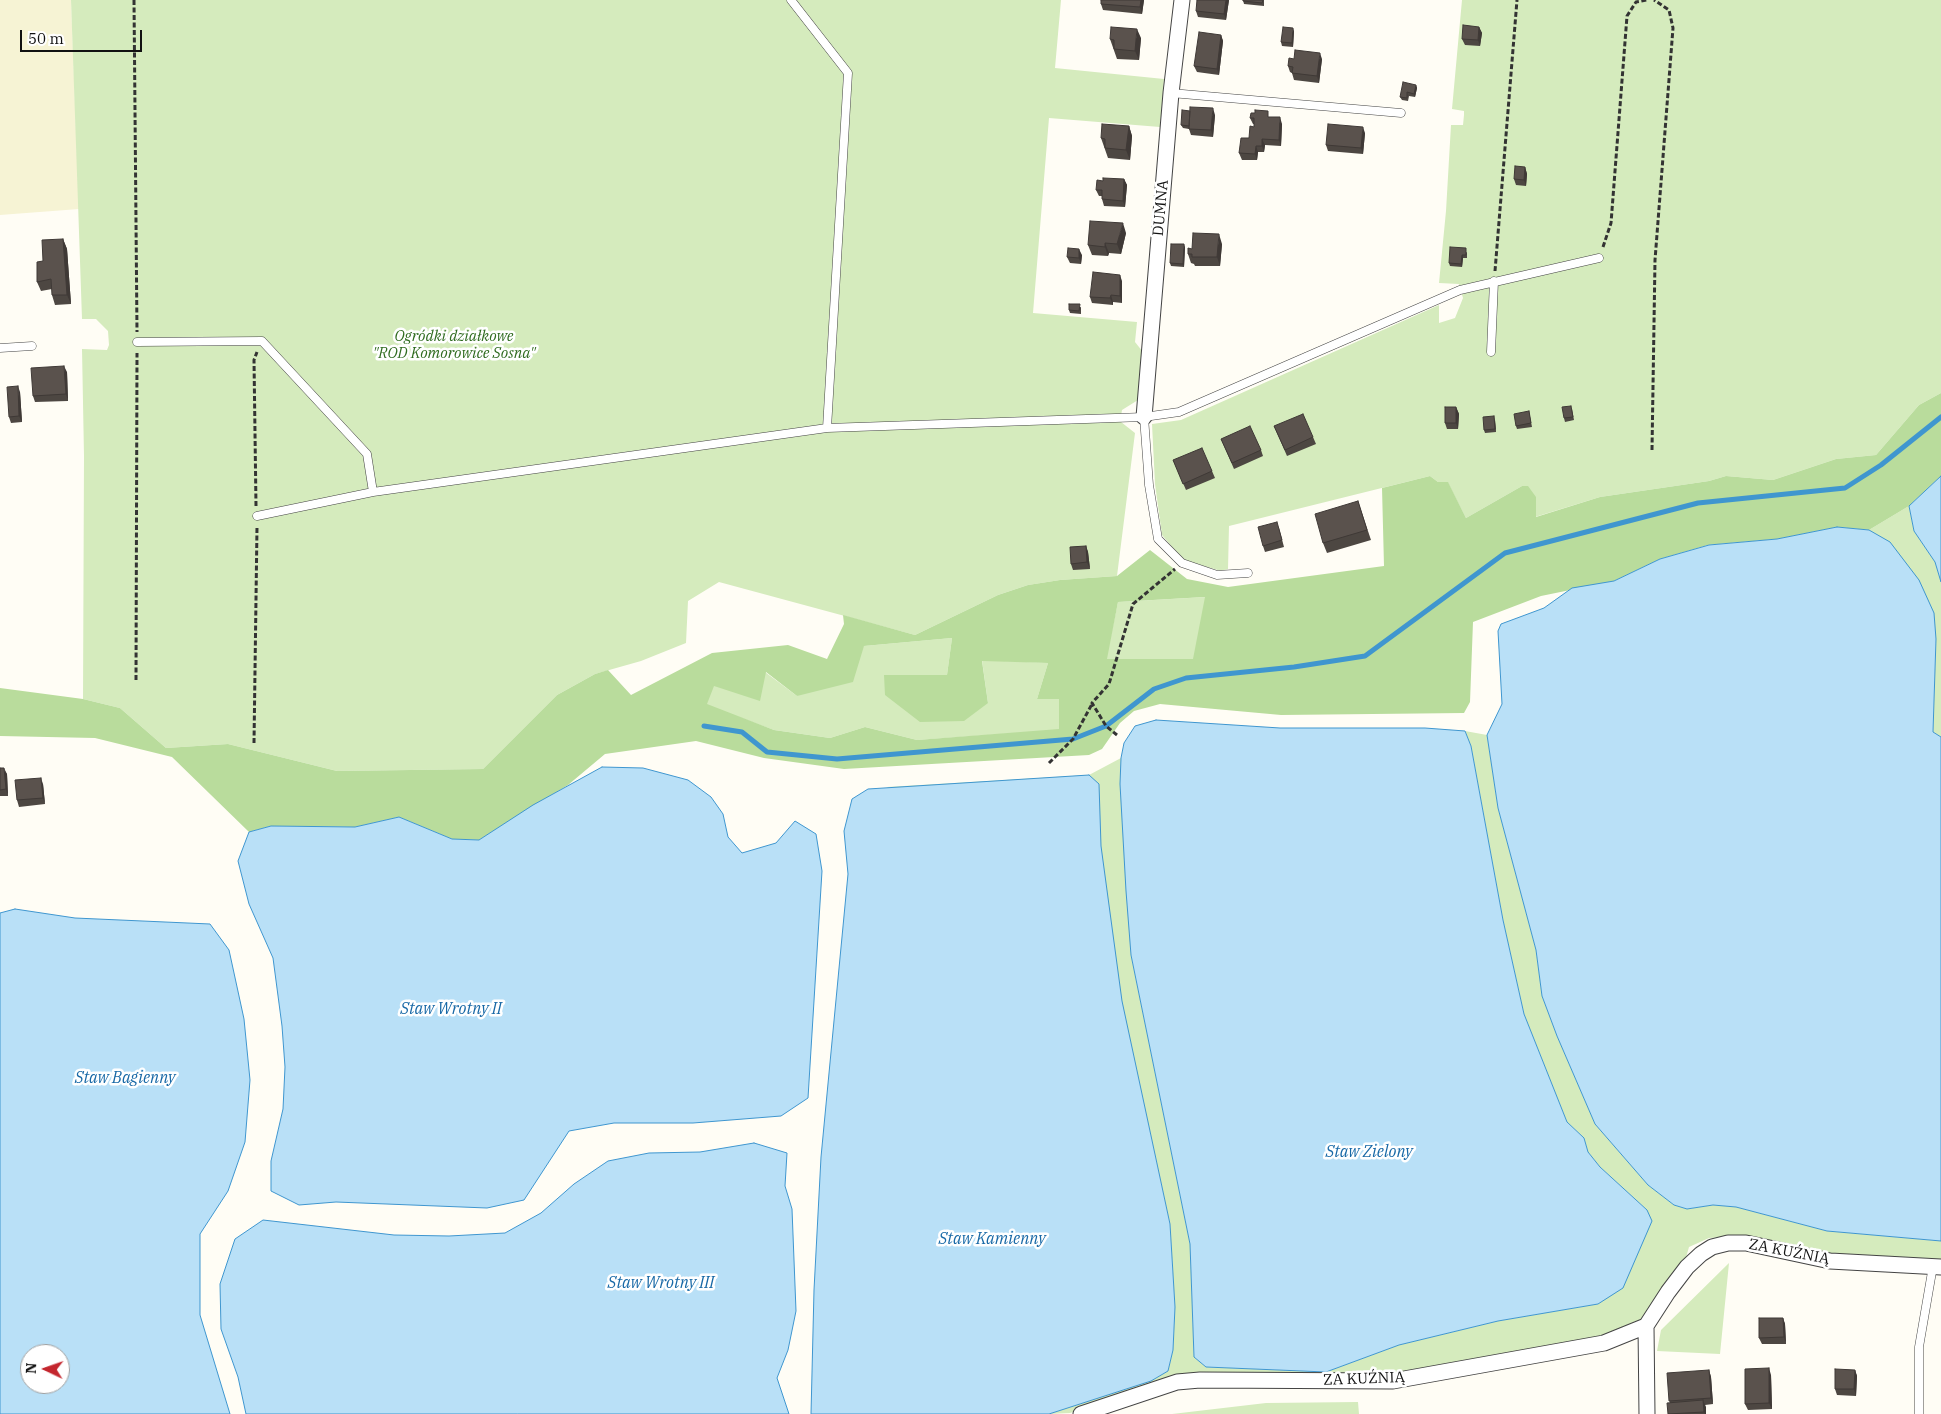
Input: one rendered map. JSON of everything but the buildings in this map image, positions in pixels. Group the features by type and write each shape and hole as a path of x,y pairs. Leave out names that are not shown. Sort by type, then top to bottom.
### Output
{"street":[{"name":"DUMNA","path":"1144,417 1171,93 1182,0"},
{"name":"ZA KUŹNIĄ","path":"1081,1414 1178,1382 1200,1380 1393,1381 1604,1344 1646,1326 1687,1267 1712,1246 1728,1243 1746,1243 1830,1261 1937,1266"},
{"path":"1646,1326 1647,1414"}],"lane":[{"path":"791,0 848,73 826,428"},
{"path":"1171,93 1401,113"},
{"path":"257,516 373,492 826,428 1144,417 1179,412 1460,290 1599,258"},
{"path":"1491,352 1494,281"},
{"path":"137,342 262,340 367,454 373,492"},
{"path":"0,348 32,346"},
{"path":"1144,417 1150,485 1158,539 1182,563 1216,574 1248,573"},
{"path":"1919,1414 1919,1347 1937,1266"}],"path":[{"path":"134,0 137,342 136,680"},
{"path":"1494,281 1517,0"},
{"path":"1599,258 1611,223 1627,16 1636,2 1647,0"},
{"path":"1652,450 1655,260 1673,28 1669,10 1654,0"},
{"path":"254,743 257,516 254,360 262,340"},
{"path":"1049,763 1073,739 1092,703 1109,684 1133,604 1182,563"},
{"path":"1092,703 1106,726 1117,734"}],"shaded area":[{"path":"0,0 71,0 79,209 0,215"}],"green space":[{"name":"Ogródki działkowe \"ROD Komorowice Sosna\"","path":"71,0 1061,0 1055,68 1164,79 1160,127 1049,118 1033,313 1137,322 1135,342 1143,352 1138,400 1122,410 1121,416 1121,422 1135,433 1117,576 1060,580 1028,585 998,595 915,635 719,582 688,601 686,643 641,661 595,674 557,695 483,769 337,771 228,744 166,748 120,708 83,699 84,456 82,349 107,350 109,345 108,331 96,319 82,319"},
{"path":"1462,0 1941,0 1941,393 1919,405 1876,455 1836,459 1773,480 1726,476 1709,481 1600,497 1535,517 1522,486 1466,518 1448,483 1438,482 1430,476 1229,526 1228,569 1221,571 1183,560 1162,535 1155,484 1152,424 1181,420 1439,305 1439,323 1455,318 1463,298 1459,284 1439,283 1446,211 1451,125 1463,125 1464,115 1464,111 1452,109"},
{"path":"1941,393 1941,476 1909,506 1869,530 1837,527 1777,539 1708,545 1660,559 1614,581 1541,596 1473,622 1470,702 1464,713 1281,715 1160,704 1134,711 1120,723 1102,749 1089,755 844,769 764,758 696,741 605,754 568,785 479,840 452,839 399,817 355,827 271,826 249,832 172,757 95,738 0,736 0,688 83,699 120,708 166,748 228,744 337,771 483,769 557,695 595,674 608,670 631,695 712,653 788,645 827,659 844,624 843,615 915,635 998,595 1028,585 1060,580 1117,576 1150,550 1187,579 1228,587 1384,566 1382,488 1430,476 1438,482 1448,482 1466,518 1522,486 1528,486 1536,497 1536,517 1600,497 1709,481 1726,476 1773,480 1836,459 1876,455 1919,405","holes":["1205,597 1193,659 1107,659 1118,602","952,638 947,675 884,675 885,695 920,722 964,721 988,703 982,661 1048,663 1037,699 1059,699 1059,729 917,740 865,727 830,738 774,730 707,704 714,686 760,701 766,672 797,696 853,682 864,646"]},
{"path":"1909,506 1914,531 1935,562 1941,582 1941,737 1933,732 1936,639 1777,539 1837,527 1869,530"},
{"path":"1206,597 1194,659 1106,659 1118,602"},
{"path":"952,638 947,675 885,675 885,695 988,703 982,660 1048,663 1037,699 1059,699 1059,730 917,740 865,727 830,738 774,730 706,705 713,686 765,672 797,696 864,646"},
{"path":"1465,731 1487,735 1498,808 1536,950 1542,996 1557,1036 1595,1124 1648,1185 1674,1205 1687,1209 1713,1205 1736,1207 1827,1231 1941,1241 1941,1261 1827,1256 1724,1237 1709,1238 1689,1247 1683,1268 1647,1315 1629,1327 1604,1337 1416,1373 1168,1381 1070,1413 1049,1414 1151,1381 1168,1371 1173,1350 1175,1307 1170,1224 1127,1027 887,787 1089,775 1121,758 1120,784 1131,955 1190,1244 1194,1357 1206,1367 1326,1372 1399,1345 1498,1321 1598,1304 1647,1210 1600,1167 1588,1152 1584,1138 1567,1122 1524,1014 1503,920 1471,746"},
{"path":"1729,1263 1720,1354 1657,1351 1661,1330"},
{"path":"1358,1402 1359,1414 1172,1414 1266,1403"}],"water":[{"path":"1941,476 1941,582 1935,562 1914,531 1909,506"},
{"path":"1837,527 1869,530 1890,542 1919,580 1934,613 1936,639 1933,732 1941,737 1941,1241 1827,1231 1736,1207 1713,1205 1687,1209 1674,1205 1648,1185 1595,1124 1542,996 1536,950 1498,808 1487,735 1502,704 1498,631 1501,624 1544,608 1572,588 1614,581 1660,559 1709,545 1777,539"},
{"name":"Staw Zielony","path":"1156,720 1280,728 1425,728 1465,731 1471,746 1503,920 1524,1014 1567,1122 1584,1138 1588,1152 1600,1167 1647,1210 1652,1221 1623,1288 1598,1304 1498,1321 1399,1345 1326,1372 1206,1367 1194,1357 1190,1244 1131,955 1126,891 1120,784 1121,758 1124,743 1135,726"},
{"name":"Staw Wrotny II","path":"602,767 643,768 688,780 711,797 723,814 728,837 742,853 776,843 795,821 816,834 822,871 808,1098 781,1116 693,1123 614,1123 569,1131 524,1200 487,1208 336,1202 299,1205 271,1191 271,1161 283,1109 285,1067 282,1026 273,958 249,904 238,861 249,832 271,826 355,827 399,817 452,839 479,840 533,805"},
{"name":"Staw Kamienny","path":"1089,775 1099,784 1101,846 1122,1001 1170,1224 1175,1307 1173,1350 1168,1371 1151,1381 1049,1414 811,1414 814,1290 821,1157 848,874 844,831 852,799 868,789"},
{"name":"Staw Bagienny","path":"15,909 75,918 210,924 229,950 244,1019 250,1080 245,1142 228,1191 200,1234 200,1315 230,1414 0,1414 0,913"},
{"name":"Staw Wrotny III","path":"754,1143 787,1153 785,1186 792,1209 796,1311 788,1350 777,1378 789,1414 246,1414 238,1377 221,1329 220,1284 235,1239 263,1220 394,1235 449,1236 505,1233 541,1213 574,1184 608,1161 649,1153 700,1152"}],"waterway":[{"path":"704,726 742,732 767,752 837,759 1073,739 1106,726 1154,689 1186,678 1294,667 1365,656 1505,553 1698,503 1845,488 1881,465 1941,417"}]}
